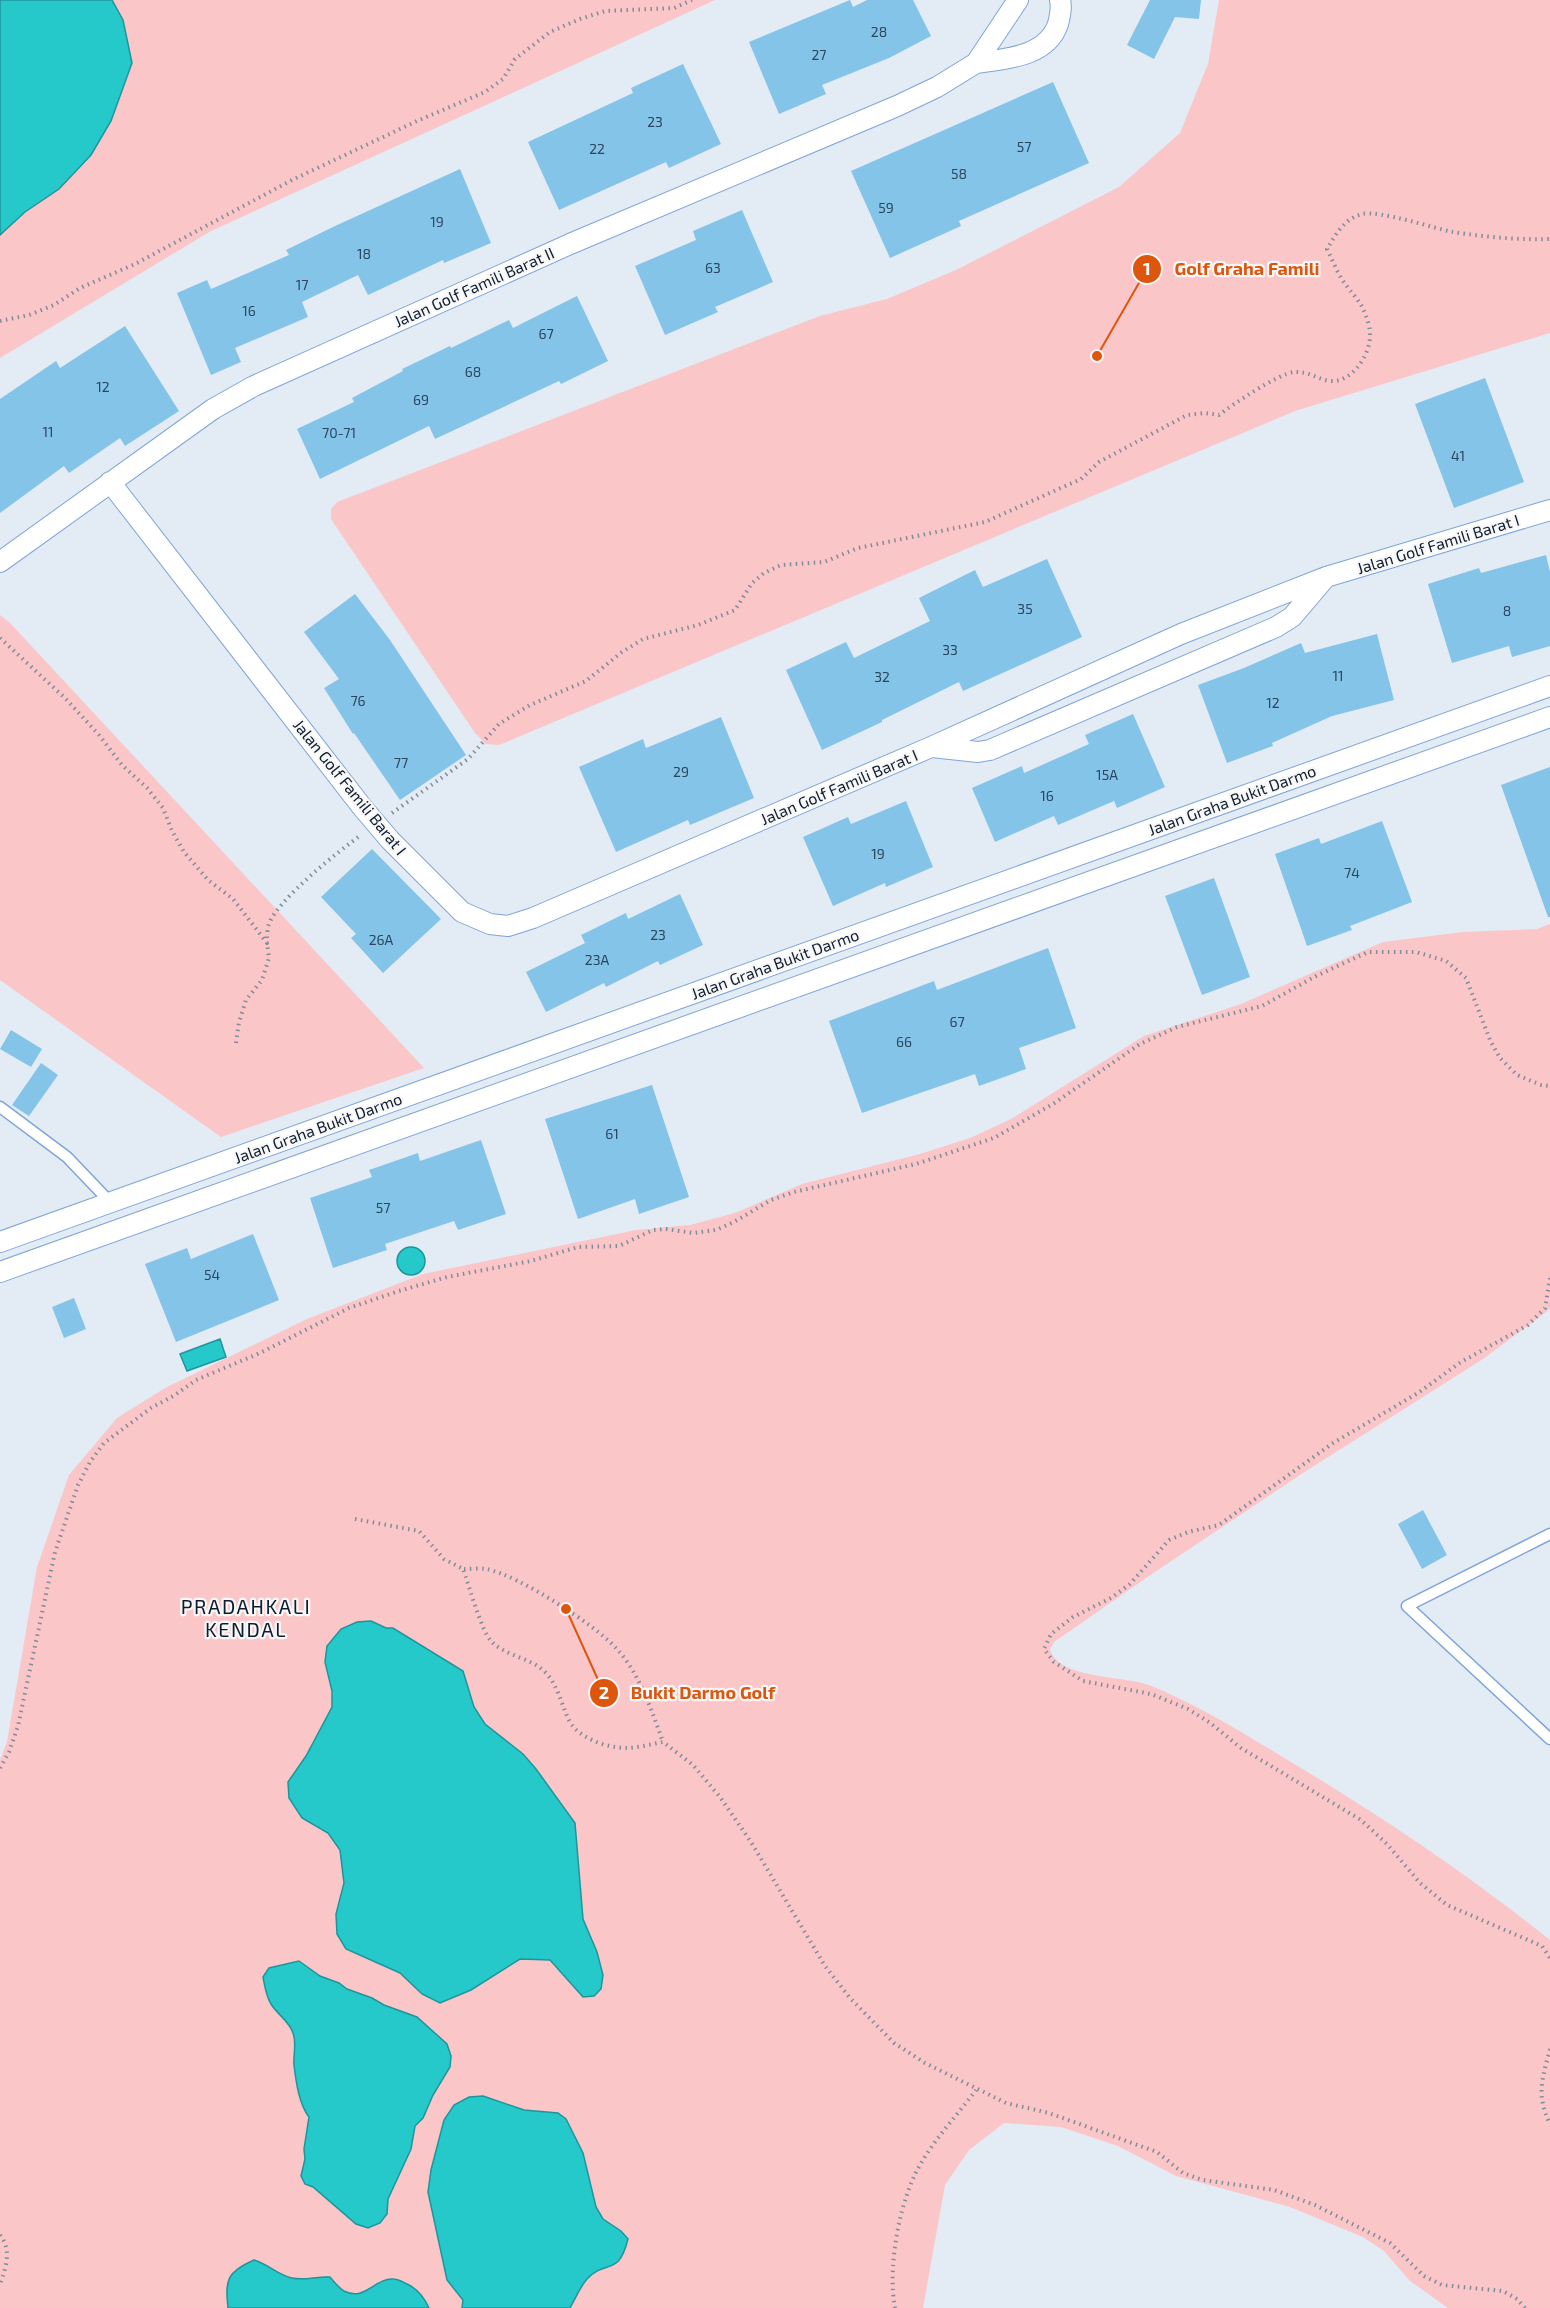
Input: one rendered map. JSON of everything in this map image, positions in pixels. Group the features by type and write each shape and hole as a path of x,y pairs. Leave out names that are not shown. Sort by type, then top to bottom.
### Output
{"street":[{"name":"Jalan Golf Famili Barat II","path":"976,63 1018,0"},
{"name":"Jalan Golf Famili Barat II","path":"0,562 213,410 254,386 570,244 897,106 937,87 976,63 1020,55 1040,48 1054,35 1059,20 1060,0"},
{"name":"Jalan Golf Famili Barat I","path":"111,482 376,824 462,912 490,924 508,926 533,918 931,747 1181,634 1326,577 1550,510"},
{"name":"Jalan Golf Famili Barat I","path":"931,747 984,752 1001,746 1276,627 1292,617 1326,577"},
{"name":"Jalan Graha Bukit Darmo","path":"3,1234 110,1202 1550,686"},
{"name":"Jalan Graha Bukit Darmo","path":"0,1272 1550,717"}],"lane":[{"path":"0,1107 67,1156 110,1202"},
{"path":"1550,1534 1407,1606 1550,1739"}],"path":[{"path":"0,321 29,315 54,305 80,288 135,264 292,180 417,121 485,92 503,78 515,59 550,32 605,11 674,8 692,0"},
{"path":"236,1043 239,1022 246,1000 262,980 269,958 267,943 269,923 286,899 337,853 468,759 499,724 530,705 586,681 622,652 643,639 698,625 735,610 752,583 781,565 824,562 858,548 985,522 1081,479 1099,462 1187,415 1205,413 1219,415 1293,372 1308,373 1330,381 1343,379 1366,355 1370,334 1360,301 1346,285 1327,249 1344,223 1363,214 1389,216 1454,232 1506,238 1550,239"},
{"path":"0,638 65,698 99,735 122,765 147,788 163,808 184,852 208,880 233,899 267,943"},
{"path":"0,1768 9,1752 18,1726 55,1552 78,1485 90,1462 104,1443 151,1408 196,1380 260,1353 350,1308 447,1277 531,1261 578,1247 619,1246 653,1230 666,1229 693,1233 716,1230 771,1200 794,1192 916,1164 994,1138 1063,1097 1140,1044 1177,1027 1262,1006 1316,976 1368,952 1416,952 1446,961 1466,978 1490,1040 1500,1058 1517,1076 1550,1086"},
{"path":"1550,1278 1545,1308 1528,1324 1461,1362 1418,1393 1333,1443 1219,1525 1188,1532 1169,1540 1130,1584 1111,1598 1073,1617 1051,1634 1044,1649 1054,1662 1083,1681 1151,1694 1188,1709 1242,1748 1361,1820 1387,1844 1420,1883 1447,1905 1542,1946 1550,1958"},
{"path":"355,1519 419,1531 444,1559 463,1569 486,1569 543,1595 588,1624 616,1647 634,1673 663,1742 693,1765 720,1797 751,1842 825,1966 850,1998 894,2043 925,2063 976,2090 1006,2103 1049,2113 1157,2152 1183,2173 1203,2181 1274,2190 1315,2205 1390,2243 1424,2276 1442,2285 1503,2291 1517,2299 1525,2308"},
{"path":"463,1569 491,1641 530,1660 546,1674 559,1692 569,1722 584,1736 607,1746 627,1748 663,1742"},
{"path":"1550,2049 1540,2098 1550,2124"},
{"path":"895,2308 893,2267 905,2201 922,2161 976,2090"},
{"path":"0,2235 8,2253 0,2284"}],"shaded area":[{"path":"0,0 715,0 211,231 0,358"},
{"path":"1219,0 1550,0 1550,333 1295,411 499,745 486,744 475,733 331,519 331,509 337,502 820,316 887,299 956,270 1119,187 1180,133 1208,64"},
{"path":"0,615 10,623 424,1068 221,1137 0,980"},
{"path":"1550,924 1550,1309 1483,1359 1306,1471 1149,1576 1054,1642 1050,1650 1056,1659 1066,1666 1094,1675 1149,1685 1187,1702 1242,1732 1426,1848 1550,1940 1550,2308 1448,2308 1410,2281 1384,2251 1363,2237 1290,2207 1176,2176 1118,2146 1061,2127 1004,2123 969,2150 945,2185 923,2308 0,2308 0,1760 7,1742 37,1567 69,1475 117,1418 165,1388 307,1319 423,1274 636,1230 690,1225 735,1213 802,1184 920,1154 970,1138 1011,1119 1144,1036 1241,1004 1383,942 1463,932 1537,929"}],"water":[{"path":"0,0 112,0 123,20 132,63 111,121 91,155 59,189 25,212 0,235"},
{"path":"411,1247 421,1251 425,1261 421,1271 411,1275 401,1271 397,1261 401,1251"},
{"path":"220,1339 226,1357 187,1371 180,1354"},
{"path":"371,1621 386,1628 393,1628 463,1671 474,1707 485,1724 523,1754 575,1823 583,1919 597,1952 603,1975 601,1989 594,1996 583,1997 550,1960 520,1959 471,1990 440,2003 422,1994 400,1973 346,1949 337,1934 336,1914 344,1883 340,1850 328,1833 302,1818 289,1798 288,1782 306,1756 332,1707 332,1691 325,1662 327,1646 341,1629 357,1622"},
{"path":"299,1961 320,1976 339,1983 347,1989 417,2017 447,2044 451,2056 450,2067 433,2095 423,2118 415,2126 411,2149 388,2199 387,2214 380,2223 368,2228 356,2224 313,2187 305,2184 301,2176 309,2117 300,2099 297,2085 294,2037 289,2025 269,2001 263,1977 269,1968"},
{"path":"483,2096 524,2110 558,2113 566,2119 583,2153 596,2207 603,2219 621,2231 628,2239 620,2259 611,2266 600,2269 587,2279 570,2308 462,2308 463,2300 447,2280 428,2192 431,2170 444,2120 454,2105 469,2097"},
{"path":"254,2260 292,2278 330,2277 342,2290 351,2294 364,2292 387,2280 397,2280 417,2291 429,2308 228,2308 227,2290 230,2278 238,2268"}],"building":[{"path":"850,0 853,7 867,0 913,0 931,36 889,58 822,85 826,94 779,114 749,42"},
{"path":"1150,0 1201,0 1199,19 1175,17 1154,59 1127,45"},
{"path":"683,64 721,144 669,168 666,162 559,210 528,142 633,93 631,88"},
{"path":"1053,82 1089,163 959,221 961,226 890,258 851,171"},
{"path":"460,169 491,243 444,263 443,260 368,295 358,275 302,302 308,317 235,348 241,362 211,375 177,293 207,280 211,289 289,255 286,250"},
{"path":"742,210 773,282 715,307 718,312 665,335 635,266 696,240 693,231"},
{"path":"577,296 608,361 561,384 559,381 435,439 429,426 320,479 297,429 354,402 352,398 403,371 402,369 450,346 451,348 509,320 513,328"},
{"path":"125,326 179,411 125,446 120,438 69,473 64,466 0,513 0,399 56,361 60,368"},
{"path":"1485,378 1524,482 1454,508 1415,404"},
{"path":"1546,555 1550,572 1550,646 1512,657 1509,646 1452,663 1428,584 1479,568 1481,573"},
{"path":"1047,559 1082,637 963,691 959,682 822,750 786,670 846,642 854,658 930,621 919,598 975,570 983,587"},
{"path":"355,594 390,640 466,755 400,800 353,734 324,688 339,679 304,632"},
{"path":"1377,634 1394,700 1332,716 1272,743 1273,746 1227,763 1198,685 1301,643 1305,653"},
{"path":"1133,714 1165,787 1117,808 1114,801 1058,825 1054,816 995,842 972,788 1022,766 1024,773 1089,744 1085,735"},
{"path":"721,717 754,798 690,825 688,820 616,852 579,767 643,739 646,748"},
{"path":"1550,767 1550,917 1548,917 1501,785"},
{"path":"906,801 933,867 886,887 885,883 833,906 803,837 848,817 851,824"},
{"path":"1382,821 1412,902 1350,926 1352,930 1307,946 1275,854 1319,838 1321,844"},
{"path":"372,849 441,919 383,973 351,938 356,934 321,897"},
{"path":"1214,878 1250,977 1202,995 1165,896"},
{"path":"680,894 703,945 660,965 658,961 606,987 604,983 546,1012 526,972 585,943 581,935 626,913 628,919"},
{"path":"1048,948 1076,1028 1019,1048 1026,1069 979,1086 975,1074 862,1113 829,1021 934,981 937,990"},
{"path":"11,1030 42,1049 31,1067 0,1049"},
{"path":"41,1063 58,1075 29,1116 12,1105"},
{"path":"652,1085 689,1197 639,1214 635,1199 578,1219 545,1119"},
{"path":"481,1140 506,1214 458,1230 454,1221 385,1244 387,1250 333,1268 310,1198 372,1177 369,1170 418,1153 420,1161"},
{"path":"253,1234 279,1300 176,1342 145,1264 187,1248 191,1259"},
{"path":"74,1298 86,1329 64,1338 52,1307"},
{"path":"1423,1510 1447,1555 1422,1569 1398,1524"}],"place":[{"name":"Golf Graha Famili","path":"1097,356"},
{"name":"Bukit Darmo Golf","path":"566,1609"}],"district":[{"name":"PRADAHKALI KENDAL","path":"246,1618"}]}
